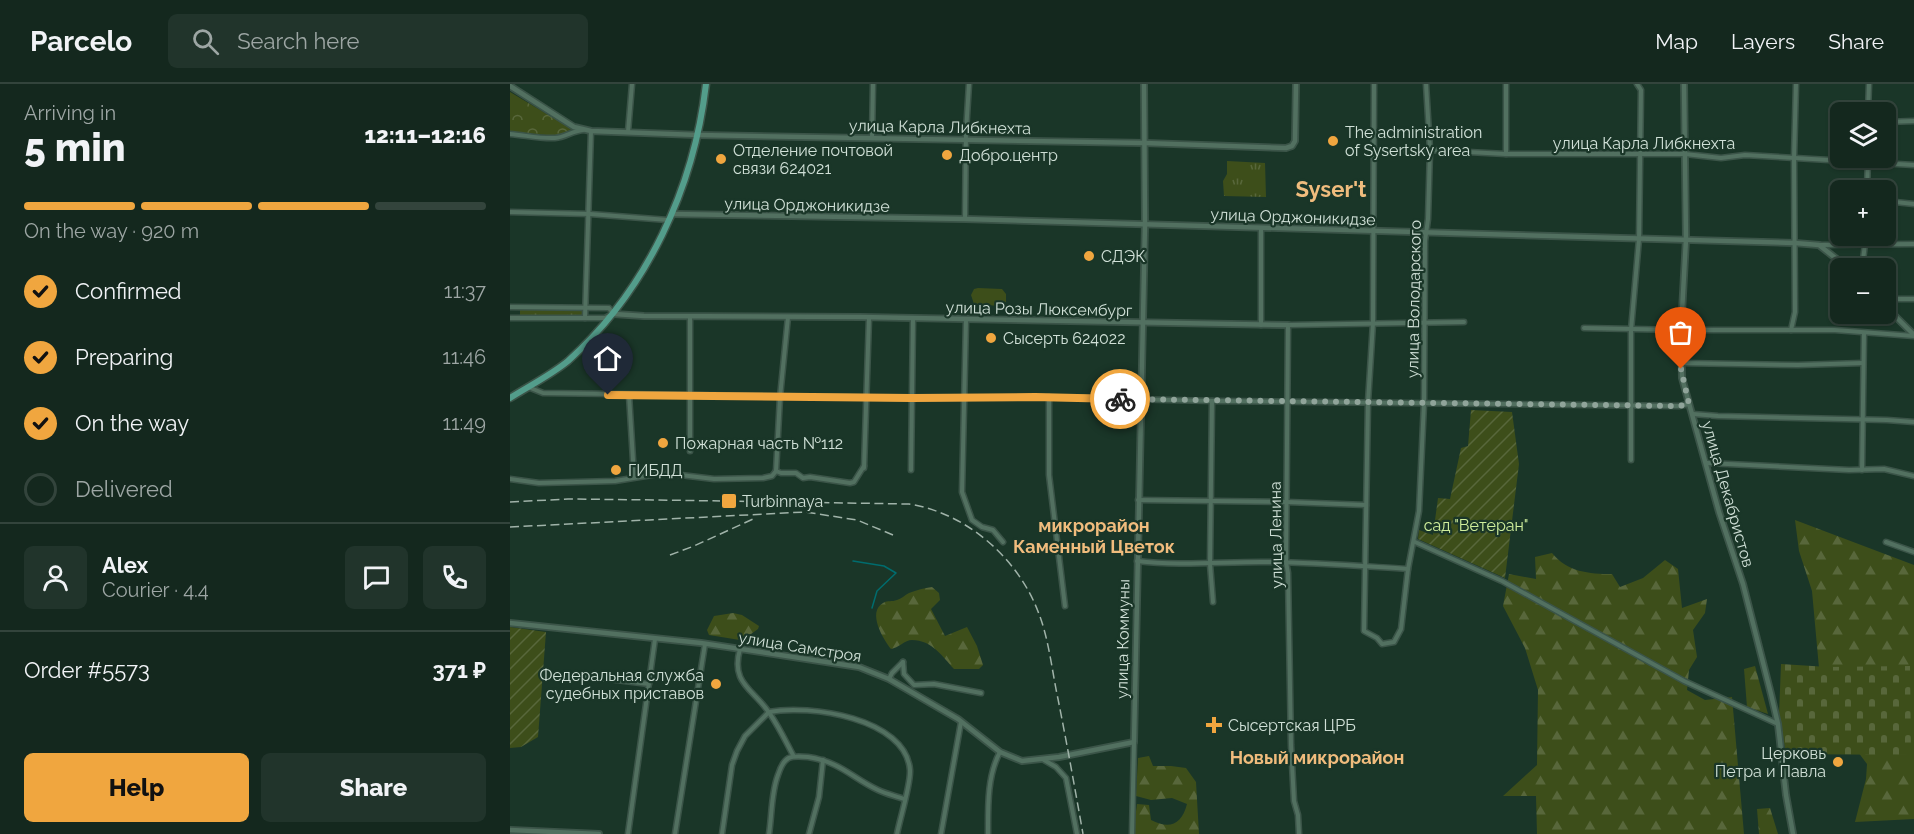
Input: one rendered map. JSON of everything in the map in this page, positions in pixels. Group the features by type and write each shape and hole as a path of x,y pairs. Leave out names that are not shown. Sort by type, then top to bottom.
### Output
{"main road":[{"path":"510,398 566,362 614,314 643,268 670,217 689,170 699,135 706,84"}],"street":[{"path":"628,132 632,84"},
{"path":"872,138 873,84"},
{"path":"964,219 969,84"},
{"name":"улица Коммуны","path":"1132,834 1136,561 1145,225 1144,84"},
{"name":"улица Карла Либкнехта","path":"510,134 554,138 564,137 574,130 699,135 1145,143 1286,148 1292,146 1295,141 1296,84"},
{"path":"1366,567 1368,402 1372,323 1374,84"},
{"name":"улица Володарского","path":"1366,567 1364,631 1377,638 1382,644 1394,642 1401,629 1408,569 1415,542 1419,511 1424,403 1425,234 1428,219 1430,150 1426,84"},
{"path":"1506,84 1506,154"},
{"path":"1631,460 1631,330 1639,239 1641,155 1641,90 1637,84"},
{"name":"улица Декабристов","path":"1684,84 1686,239 1681,330 1682,378 1719,512 1743,584 1778,724 1793,834"},
{"path":"1791,330 1795,312 1796,84"},
{"path":"1868,102 1869,84"},
{"name":"улица Карла Либкнехта","path":"510,86 574,127 589,131"},
{"path":"1896,122 1914,121"},
{"path":"585,318 590,214 589,131"},
{"name":"улица Карла Либкнехта","path":"1374,151 1685,154 1721,158 1745,155 1830,159"},
{"name":"улица Карла Либкнехта","path":"1896,163 1914,165"},
{"path":"1896,202 1914,204"},
{"path":"510,212 670,217"},
{"name":"улица Орджоникидзе","path":"670,217 964,219 1830,245"},
{"path":"1261,325 1262,229"},
{"name":"улица Орджоникидзе","path":"1896,244 1914,244"},
{"path":"1819,245 1835,258"},
{"path":"1896,299 1914,299"},
{"path":"510,307 609,308 614,314 605,318 510,318"},
{"name":"улица Розы Люксембург","path":"614,314 1261,325 1464,322"},
{"path":"690,316 690,451"},
{"path":"510,479 551,483 615,481 626,480 634,476 664,473 714,479 772,476 776,471 788,317"},
{"path":"1896,317 1914,335"},
{"path":"776,471 796,473 803,478 850,483 854,482 864,467 869,318"},
{"path":"911,470 913,319"},
{"path":"966,320 961,482 972,520 978,525 993,530 1003,542"},
{"name":"улица Ленина","path":"1288,325 1286,562 1291,745 1294,801 1298,815 1299,834"},
{"path":"1584,328 1791,330 1914,335"},
{"path":"1862,470 1864,332"},
{"path":"1681,363 1798,365 1863,363"},
{"path":"528,387 543,393 690,396 1049,397 1679,406 1689,404"},
{"path":"629,395 634,476"},
{"path":"1049,397 1049,475 1065,606"},
{"path":"1212,401 1210,564 1213,602"},
{"path":"1693,414 1914,422"},
{"path":"1707,463 1862,470 1893,469 1914,476"},
{"path":"1138,500 1366,505"},
{"path":"1415,542 1502,581 1684,681 1778,724"},
{"path":"1886,542 1914,552"},
{"path":"1136,561 1153,564 1286,562 1408,569"},
{"name":"улица Самстроя","path":"510,623 705,644 859,666 889,679 961,722 1000,752 1022,761 1044,760 1134,742"},
{"path":"628,834 655,639"},
{"path":"675,834 705,644"},
{"path":"740,649 737,671 747,690 769,712 793,755"},
{"path":"889,679 903,662 904,674 914,686 934,684 981,693"},
{"path":"584,676 649,684"},
{"path":"722,834 732,765 745,736 769,712 800,709 829,712 876,727 887,734 905,752 910,770 910,782 897,834"},
{"path":"941,834 961,722"},
{"path":"988,834 991,778 1000,752"},
{"path":"769,834 778,773 786,759 793,755 823,760 849,771 879,791 904,799"},
{"path":"809,834 819,797 823,760"},
{"path":"1044,760 1056,767 1066,778 1077,834"},
{"path":"510,830 599,834"}],"green space":[{"path":"510,92 572,129 559,136 510,132"},
{"path":"1227,161 1265,163 1266,197 1224,196 1223,181 1227,174"},
{"path":"974,289 1002,289 1006,294 1006,302 999,306 974,304 971,295"},
{"path":"520,309 584,310 584,317 520,317"},
{"name":"сад \"Ветеран\"","path":"1471,410 1512,412 1519,464 1505,578 1418,539 1419,530 1433,535 1438,498 1450,499 1461,448 1468,446"},
{"path":"1795,520 1914,565 1914,819 1855,822 1866,779 1867,764 1858,752 1819,668 1812,591 1799,551"},
{"path":"1552,553 1564,564 1579,571 1612,574 1620,587 1643,578 1665,560 1678,569 1682,608 1707,599 1705,613 1693,630 1697,657 1689,670 1687,690 1705,700 1732,697 1744,834 1537,834 1536,796 1503,796 1537,765 1538,690 1525,648 1503,606 1509,574 1536,579 1535,557"},
{"path":"932,587 939,593 940,600 931,609 945,636 967,627 977,646 983,665 979,669 954,669 931,646 919,641 909,640 891,649 884,639 876,619 878,607 909,593"},
{"path":"733,613 742,615 759,626 751,634 750,639 746,641 709,635 707,630 714,616"},
{"path":"510,627 546,632 538,737 521,747 510,748"},
{"path":"1781,664 1828,667 1910,666 1911,755 1786,754 1779,715"},
{"path":"1755,666 1768,714 1747,707 1744,669"},
{"path":"1149,756 1153,766 1186,768 1196,782 1199,834 1133,834 1137,804 1149,805 1151,820 1169,825 1182,816 1187,804 1172,798 1151,800 1136,796 1138,758"},
{"path":"1770,808 1778,834 1759,834 1757,809"}],"waterway":[{"path":"853,561 884,566 896,573 877,591 872,608"}],"railway":[{"path":"510,502 568,499 909,504 951,517 970,528 1004,557 1030,594 1039,614 1050,656 1083,834"},
{"path":"510,527 805,512 857,520 893,535"},
{"path":"670,555 753,519"}],"way so far":[{"path":"1120,399 1679,406 1689,404 1681,369"}],"place":[{"name":"The administration of Sysertsky area","path":"1333,141"},
{"name":"Добро.центр","path":"947,155"},
{"name":"Отделение почтовой связи 624021","path":"721,159"},
{"name":"СДЭК","path":"1089,256"},
{"name":"Сысерть 624022","path":"991,338"},
{"name":"Пожарная часть №112","path":"663,443"},
{"name":"ГИБДД","path":"616,470"},
{"name":"Turbinnaya","path":"729,501"},
{"name":"Федеральная служба судебных приставов","path":"716,684"},
{"name":"Сысертская ЦРБ","path":"1214,725"},
{"name":"Церковь Петра и Павла","path":"1838,762"}],"district":[{"name":"Syser't","path":"1331,189"},
{"name":"микрорайон Каменный Цветок","path":"1094,535"},
{"name":"Новый микрорайон","path":"1317,757"}],"route":[{"path":"608,395 1120,399"}]}
